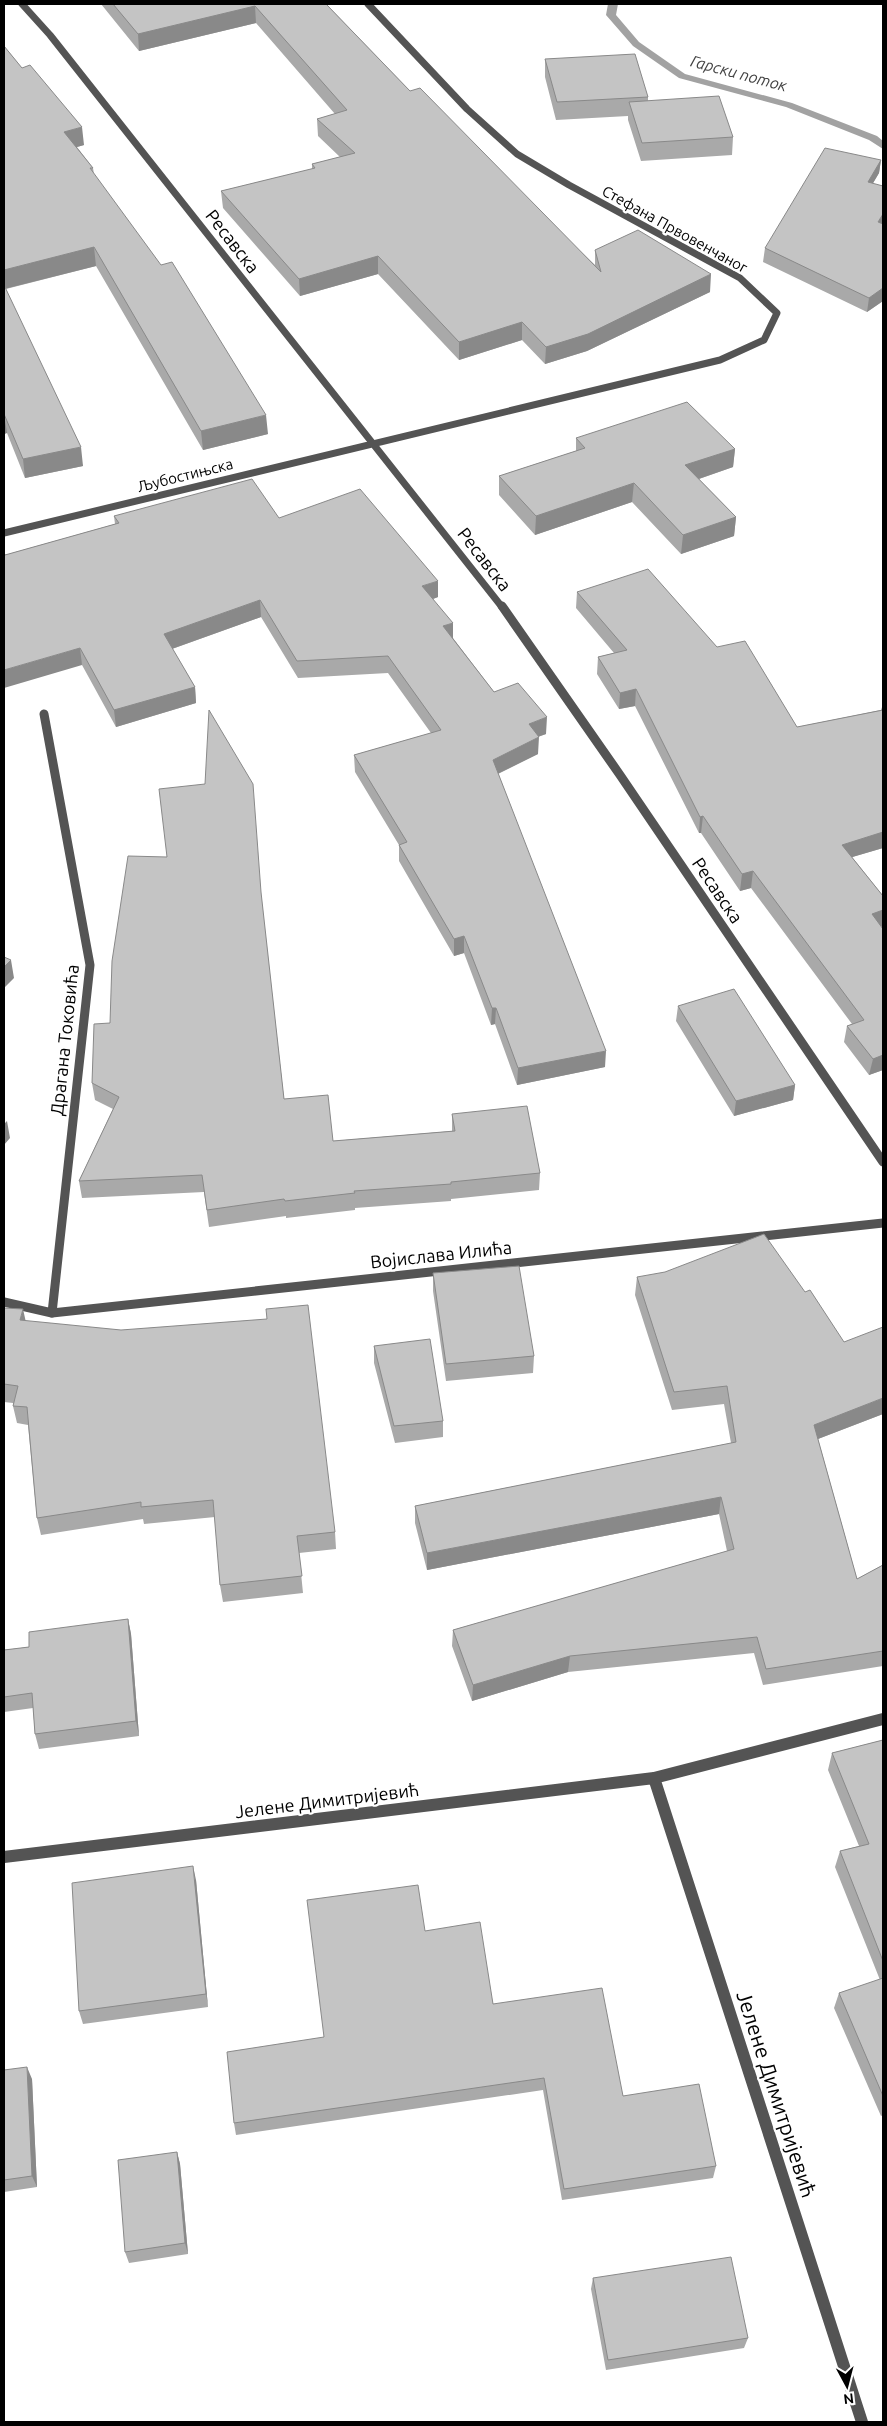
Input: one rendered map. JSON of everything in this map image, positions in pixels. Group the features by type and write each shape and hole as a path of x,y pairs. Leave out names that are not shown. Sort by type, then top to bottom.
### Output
{"street":[{"name":"Ресавска","path":"22,4 50,34 372,444 491,592 626,783 883,1162"},
{"name":"Стефана Првовенчаног","path":"368,4 467,109 517,154 569,185 740,278 777,314 764,340 720,360 372,444"},
{"name":"Љубостињска","path":"5,530 372,444"},
{"name":"Драгана Токовића","path":"44,714 90,965 52,1313"},
{"name":"Војислава Илића","path":"4,1302 52,1313 883,1223"},
{"name":"Јелене Димитријевић","path":"4,1858 654,1778 883,1719"},
{"name":"Јелене Димитријевић","path":"654,1778 862,2422"}],"building":[{"path":"113,4 326,4 410,91 420,88 601,272 595,250 638,230 711,274 588,334 546,347 522,322 459,342 378,256 299,279 221,191 315,168 312,164 355,153 317,119 347,110 255,6 138,34"},
{"path":"4,46 22,68 30,65 82,127 64,132 93,168 90,168 161,265 172,262 266,415 201,431 94,247 4,270"},
{"path":"635,54 648,97 557,102 545,59"},
{"path":"719,96 733,137 642,143 629,102"},
{"path":"825,148 881,160 868,182 883,186 883,214 878,222 883,224 883,288 869,298 765,248"},
{"path":"4,285 81,447 23,459 4,414"},
{"path":"687,402 735,449 685,465 736,517 683,535 634,483 536,516 499,476 585,448 576,438"},
{"path":"252,479 279,518 360,489 438,581 422,586 453,623 443,626 494,692 518,683 547,717 529,724 539,737 493,760 606,1051 518,1068 496,1008 492,1008 464,936 454,939 399,845 407,842 354,755 441,730 388,656 297,661 260,600 164,634 195,687 114,710 80,648 4,670 4,552 5,555 119,523 114,516"},
{"path":"648,569 717,647 745,641 797,727 883,710 883,832 842,845 883,896 883,910 872,914 883,929 883,1055 873,1059 847,1026 864,1020 753,871 742,874 703,816 700,817 636,689 620,693 598,657 627,650 577,592"},
{"path":"209,710 253,784 261,892 284,1099 328,1095 333,1141 455,1131 452,1114 527,1106 540,1173 451,1182 451,1184 354,1191 355,1193 285,1201 284,1199 207,1210 202,1175 79,1181 119,1097 92,1083 94,1024 110,1023 112,961 128,856 167,857 159,789 205,784"},
{"path":"4,957 11,960 4,967"},
{"path":"734,989 795,1085 736,1101 678,1006"},
{"path":"764,1234 805,1292 810,1290 844,1342 883,1327 883,1398 814,1425 857,1579 883,1565 883,1651 766,1669 757,1637 570,1656 473,1685 453,1630 734,1549 721,1497 427,1553 415,1506 736,1442 727,1386 674,1392 637,1277 665,1272"},
{"path":"519,1266 534,1356 446,1364 433,1273"},
{"path":"308,1305 335,1532 297,1536 302,1576 220,1585 213,1500 141,1507 141,1502 37,1518 27,1407 13,1406 18,1386 4,1384 4,1308 23,1309 20,1320 121,1330 267,1319 266,1309"},
{"path":"430,1339 443,1421 394,1426 374,1346"},
{"path":"128,1619 136,1721 35,1734 32,1693 4,1697 4,1650 29,1647 29,1632"},
{"path":"883,1740 883,1961 840,1851 869,1844 832,1753"},
{"path":"193,1866 206,1994 79,2011 72,1883"},
{"path":"418,1885 425,1931 480,1922 493,2004 602,1988 623,2096 699,2084 716,2166 564,2189 544,2078 234,2123 227,2052 324,2037 307,1900"},
{"path":"883,1978 883,2096 839,1993"},
{"path":"27,2067 32,2176 4,2180 4,2070"},
{"path":"177,2152 185,2243 125,2252 118,2160"},
{"path":"731,2257 748,2338 608,2360 593,2278"}],"waterway":[{"name":"Гарски поток","path":"613,4 611,15 636,44 682,76 789,105 873,138 883,146"}]}
